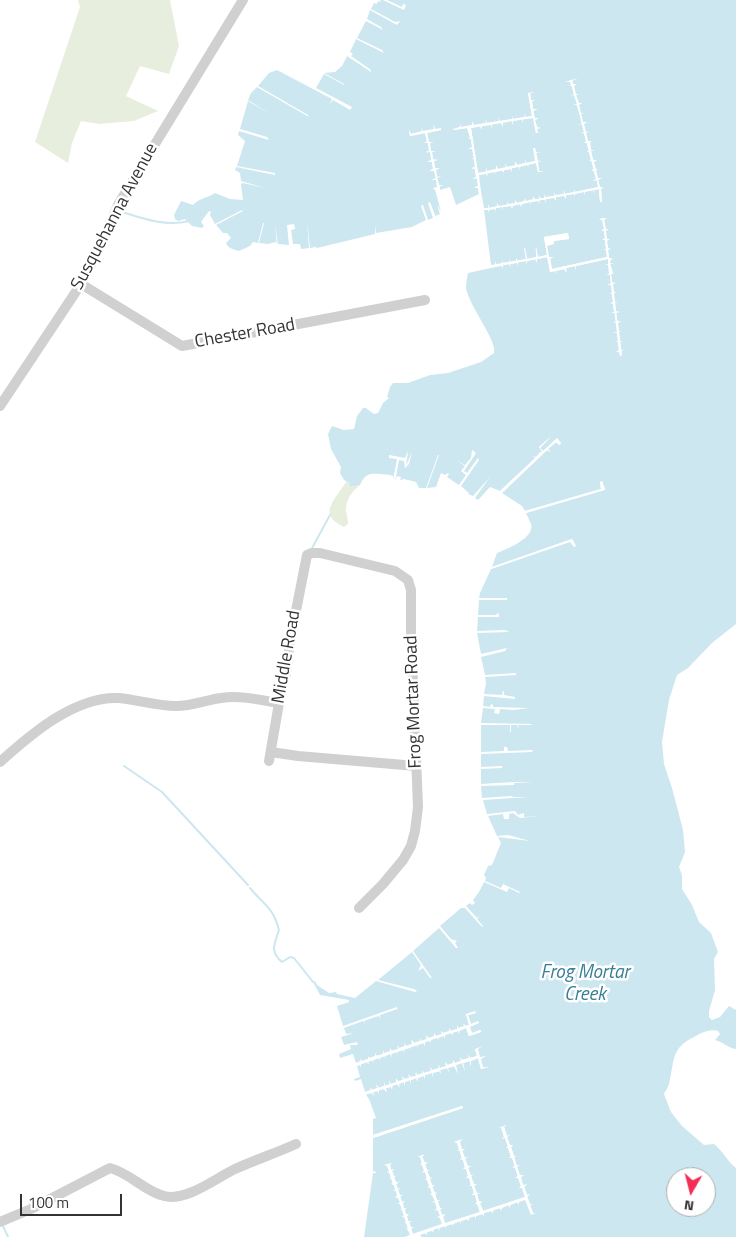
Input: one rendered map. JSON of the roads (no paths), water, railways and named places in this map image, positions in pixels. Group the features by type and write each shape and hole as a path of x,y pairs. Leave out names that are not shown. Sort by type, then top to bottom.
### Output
{"street":[{"name":"Susquehanna Avenue","path":"0,406 81,284 119,203 243,0"},
{"name":"Chester Road","path":"81,284 182,346 425,300"},
{"name":"Frog Mortar Road","path":"309,554 320,553 390,569 408,580 411,590 417,816 411,846 397,868 359,908"},
{"name":"Middle Road","path":"309,554 306,558 270,757 292,756 416,766"},
{"path":"0,762 27,738 57,717 100,700 119,698 156,705 177,706 234,697 279,703"},
{"path":"0,1222 31,1209 110,1168 118,1170 153,1192 171,1198 186,1194 235,1169 296,1144"}],"water":[{"name":"Frog Mortar Creek","path":"380,0 404,10 406,5 403,4 402,7 387,0 736,0 736,624 712,643 688,668 677,675 669,700 662,742 664,764 683,830 685,852 679,867 682,875 682,889 692,905 699,922 711,933 718,952 714,959 715,990 709,1017 712,1020 720,1017 729,1006 736,1010 736,1049 715,1040 720,1034 715,1030 704,1032 688,1041 682,1045 675,1056 669,1084 664,1094 671,1112 682,1126 704,1145 714,1144 736,1168 736,1237 421,1237 420,1235 427,1234 427,1232 432,1230 434,1232 433,1230 438,1228 440,1231 439,1228 445,1226 446,1229 446,1226 452,1224 453,1226 453,1224 460,1221 461,1224 461,1221 475,1216 476,1219 476,1216 483,1214 483,1216 484,1213 491,1211 493,1213 492,1211 500,1208 501,1210 501,1208 509,1205 509,1207 526,1199 531,1214 533,1213 530,1205 533,1204 530,1204 527,1196 530,1195 527,1195 524,1186 526,1185 523,1185 520,1177 523,1176 520,1176 517,1167 520,1165 517,1166 514,1157 516,1156 514,1156 511,1147 513,1145 510,1146 507,1137 510,1135 507,1136 504,1127 506,1125 499,1129 501,1128 504,1137 502,1138 505,1138 508,1147 506,1148 508,1148 511,1157 509,1158 512,1157 518,1177 515,1177 518,1178 521,1186 519,1188 522,1187 525,1197 483,1211 480,1203 482,1202 479,1202 477,1194 479,1193 477,1193 474,1185 476,1184 474,1184 468,1168 471,1166 468,1167 465,1159 468,1157 465,1158 462,1150 465,1149 462,1149 459,1142 462,1140 454,1142 457,1142 462,1159 460,1160 463,1160 465,1168 463,1169 466,1168 468,1176 466,1178 469,1177 471,1185 469,1186 472,1186 474,1194 472,1195 475,1195 480,1212 445,1224 443,1217 445,1215 442,1215 440,1209 443,1208 440,1208 437,1201 440,1200 437,1200 435,1194 437,1192 435,1193 432,1186 435,1185 432,1185 430,1179 432,1177 430,1178 427,1171 430,1170 427,1170 425,1164 428,1163 425,1163 422,1156 420,1157 425,1171 422,1172 425,1172 427,1179 425,1179 430,1186 428,1188 430,1187 432,1194 430,1195 432,1195 435,1201 432,1202 435,1202 437,1209 435,1210 438,1210 440,1216 437,1218 440,1217 442,1224 413,1234 411,1228 413,1227 411,1227 409,1222 412,1221 408,1221 407,1216 409,1214 406,1215 402,1203 405,1201 402,1202 398,1190 400,1188 398,1189 396,1184 399,1182 396,1183 394,1177 396,1176 394,1176 392,1171 394,1169 391,1170 390,1164 392,1163 387,1165 389,1171 387,1172 389,1172 393,1184 391,1185 394,1184 396,1190 393,1191 396,1191 400,1203 397,1204 400,1204 404,1216 402,1216 406,1222 404,1223 406,1223 410,1235 405,1237 364,1237 373,1173 376,1173 373,1171 373,1138 463,1108 462,1106 373,1135 373,1119 376,1118 366,1094 372,1093 374,1096 373,1092 378,1091 379,1094 379,1090 384,1089 386,1092 386,1088 391,1087 393,1089 392,1086 404,1082 405,1086 405,1082 410,1080 411,1083 411,1080 424,1076 425,1079 425,1075 432,1073 433,1076 433,1073 440,1071 441,1074 440,1070 455,1066 458,1073 455,1065 462,1063 465,1071 463,1063 470,1061 471,1067 471,1061 478,1058 481,1069 489,1066 483,1068 477,1049 475,1049 477,1056 470,1058 468,1054 469,1058 462,1060 460,1057 461,1061 455,1063 453,1060 454,1063 447,1065 445,1062 446,1066 440,1068 439,1065 439,1068 432,1070 430,1067 431,1071 424,1073 423,1071 423,1073 417,1075 415,1072 416,1076 410,1077 409,1074 409,1078 404,1079 402,1076 403,1080 398,1082 396,1079 397,1082 391,1084 389,1080 390,1084 385,1086 384,1083 384,1086 372,1090 370,1087 371,1090 365,1092 361,1079 355,1081 354,1079 360,1077 357,1066 367,1062 369,1065 368,1062 390,1054 392,1057 391,1054 451,1033 453,1036 452,1033 458,1031 460,1034 459,1031 466,1028 469,1036 481,1032 480,1030 472,1033 469,1027 471,1024 468,1015 476,1013 466,1014 469,1025 458,1029 457,1025 457,1029 443,1033 441,1031 442,1034 436,1036 434,1033 435,1036 428,1038 426,1036 427,1039 421,1041 420,1038 420,1041 414,1043 412,1040 412,1044 406,1046 404,1043 405,1046 399,1049 397,1045 398,1049 384,1054 383,1051 383,1054 369,1059 368,1056 368,1059 362,1061 360,1059 361,1061 356,1063 353,1054 340,1058 339,1054 351,1049 350,1045 358,1045 357,1042 344,1045 341,1037 354,1033 346,1034 344,1028 363,1021 365,1024 364,1021 379,1016 380,1019 380,1015 397,1009 398,1012 397,1007 343,1026 337,1006 349,1002 349,1000 320,995 313,982 315,981 317,985 329,993 336,992 337,994 355,998 376,981 415,992 417,991 414,989 378,980 412,952 421,965 418,971 423,968 432,978 413,951 439,928 458,948 455,943 457,941 451,939 440,926 461,908 465,908 482,927 477,919 480,916 477,918 466,906 470,903 472,905 475,903 473,900 484,882 507,892 509,888 520,892 503,884 501,888 485,881 484,875 488,866 492,865 501,843 498,837 530,841 508,835 497,836 488,816 503,814 504,819 509,819 509,814 513,813 520,818 538,816 524,817 524,813 518,815 515,811 487,814 483,800 529,797 482,798 481,786 514,785 514,783 533,782 481,784 481,769 502,768 502,766 481,767 481,754 532,752 533,750 508,751 507,747 504,747 504,751 481,752 481,725 510,725 511,732 511,725 517,725 519,730 518,725 532,724 481,723 483,708 495,709 494,713 499,714 500,709 529,708 493,707 491,704 490,707 483,706 484,696 515,699 515,697 504,695 504,691 502,695 484,694 485,677 516,675 516,673 485,675 481,657 505,651 507,648 481,654 477,633 509,632 505,630 477,631 478,617 499,617 499,613 495,615 478,615 479,600 507,600 507,598 479,598 480,593 491,569 571,541 576,546 572,539 492,567 497,553 517,544 529,533 531,526 526,513 605,489 602,481 600,482 601,489 525,511 522,506 502,493 547,450 551,452 548,449 556,442 559,445 561,443 557,439 543,451 540,448 551,437 539,447 543,452 540,452 500,491 490,487 478,500 475,498 490,477 473,496 468,494 461,486 479,460 478,458 467,473 464,471 476,453 472,450 471,458 465,465 456,460 465,466 461,471 466,475 459,485 447,477 448,473 445,475 441,473 436,487 427,488 439,455 426,488 419,488 416,482 400,480 401,477 397,476 395,482 399,460 404,461 405,468 409,464 412,452 406,466 408,451 405,458 389,455 389,458 397,459 393,480 391,475 370,474 364,478 360,485 350,487 349,483 344,480 340,473 341,467 331,449 328,434 332,426 344,430 354,429 357,416 363,408 374,414 378,413 383,403 389,398 387,397 393,383 408,383 430,375 448,373 481,362 494,353 488,332 468,296 466,282 468,273 509,264 510,267 510,264 526,261 527,264 527,261 548,257 550,272 565,269 566,273 566,268 608,259 612,293 610,294 612,294 617,332 615,332 617,333 619,351 617,352 622,355 611,274 613,273 604,219 599,220 602,220 604,229 602,230 604,230 607,257 552,269 550,258 552,257 549,258 547,246 553,241 569,239 568,233 544,237 547,255 538,257 535,246 537,257 527,259 525,248 526,259 491,265 484,210 520,204 521,206 521,204 599,189 600,202 602,202 602,187 600,188 591,151 593,150 591,150 590,141 588,141 573,85 575,85 572,81 574,80 570,81 577,104 575,105 577,105 584,132 582,133 584,133 596,179 593,181 597,180 598,187 575,192 574,190 574,192 565,194 564,191 564,194 517,203 515,201 516,203 489,208 488,204 488,208 484,208 478,175 511,169 512,172 512,168 536,163 538,172 544,171 539,171 536,153 538,152 533,148 536,161 526,163 525,161 525,163 517,165 516,163 516,165 478,173 471,128 501,123 503,125 502,123 512,121 513,125 513,121 533,118 536,133 538,133 537,129 539,127 537,127 535,120 537,119 535,119 533,110 536,110 533,109 532,101 535,100 531,100 530,93 528,93 532,116 461,126 454,130 467,128 470,138 468,139 471,139 475,167 471,169 475,168 476,177 473,179 477,178 478,186 475,187 478,187 479,194 456,205 450,187 440,190 439,186 442,186 439,185 437,178 440,176 437,177 436,170 439,168 435,168 434,161 436,160 433,160 433,151 431,151 427,133 441,130 435,129 434,126 434,129 411,134 409,131 410,136 425,133 427,142 425,143 428,143 429,151 426,153 430,152 432,160 429,162 432,161 433,169 431,170 434,170 436,179 433,180 436,180 438,187 434,188 441,212 437,204 440,214 435,216 430,202 428,203 433,218 428,220 423,205 421,206 426,220 412,227 376,233 375,225 375,234 310,248 307,221 309,248 301,249 300,244 293,244 291,230 295,229 294,224 287,225 289,245 278,244 275,224 277,245 276,242 268,244 259,243 263,223 258,243 253,242 250,246 239,251 228,246 226,243 231,238 216,225 242,210 215,224 209,211 201,222 204,226 202,228 192,226 185,219 178,221 174,215 181,201 193,205 215,193 230,199 243,200 241,184 265,188 241,181 240,173 235,170 236,167 275,175 275,173 237,166 245,141 238,135 239,131 269,140 267,137 240,129 248,101 270,114 248,100 251,93 257,87 309,117 258,86 269,73 277,70 332,99 330,104 333,100 350,110 352,107 316,88 324,74 344,85 324,73 335,72 342,66 347,56 371,72 371,70 351,56 353,54 350,52 356,39 384,53 382,50 357,38 366,21 383,30 367,19 370,10 397,25 400,21 395,22 371,9 374,3 381,2"}],"waterway":[{"name":"Frog Mortar Creek","path":"119,211 144,219 162,222 180,223 189,221"},
{"path":"311,550 330,515"},
{"name":"Frog Mortar Creek","path":"124,766 162,792 248,885"},
{"name":"Frog Mortar Creek","path":"250,888 268,907 277,922 279,930 274,947 275,954 282,962 290,957 294,958 313,982"},
{"path":"3,1226 8,1237"}]}
